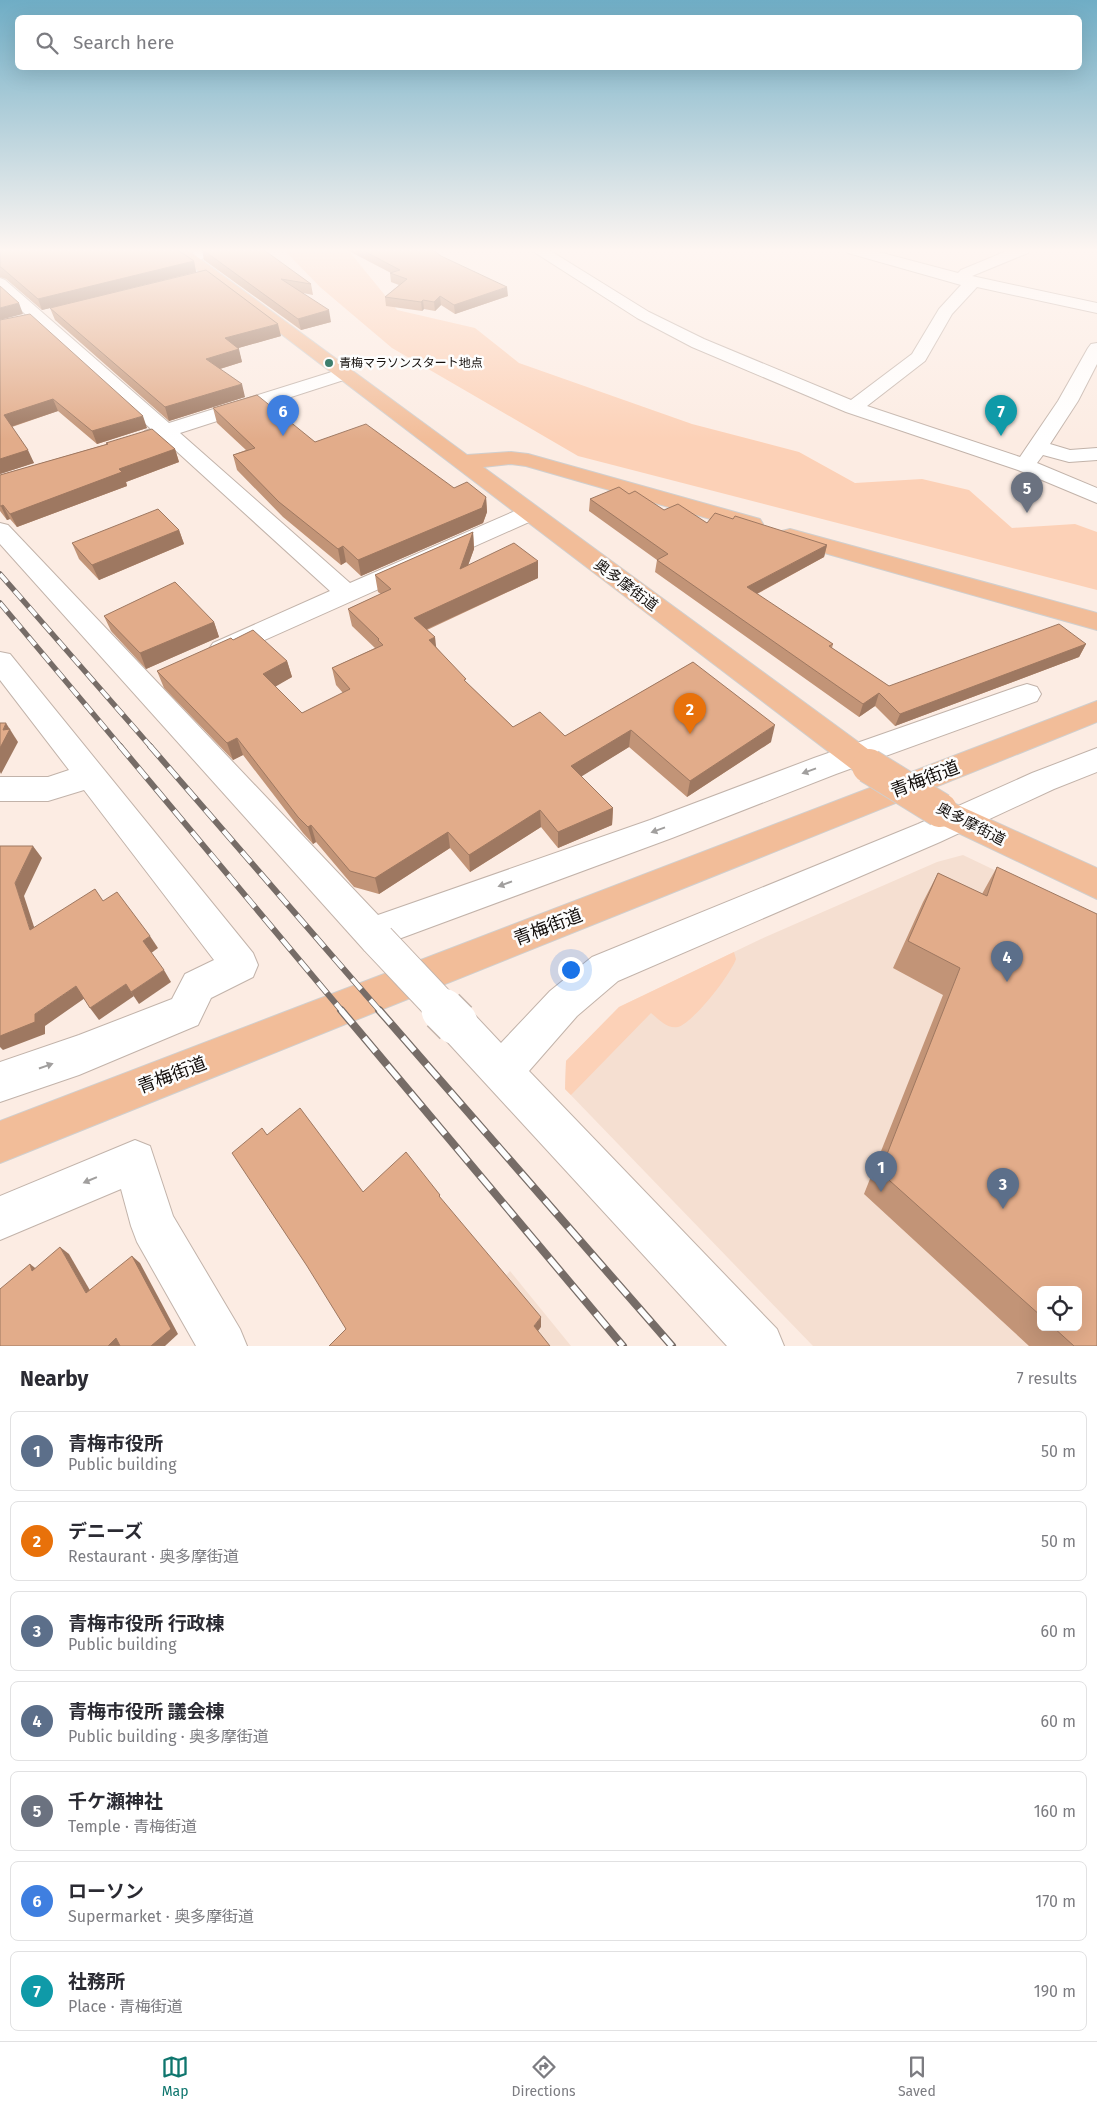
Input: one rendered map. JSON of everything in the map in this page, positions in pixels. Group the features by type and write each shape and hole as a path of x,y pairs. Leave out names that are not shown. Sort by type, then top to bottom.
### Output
{"main road":[{"name":"奥多摩街道","path":"262,313 862,761 950,815 1097,884"},
{"path":"464,462 512,458 537,462 842,551 918,570 1097,622"},
{"name":"青梅街道","path":"0,1142 1097,711"}],"street":[{"path":"33,313 347,593"},
{"path":"639,313 698,343 792,384 853,408 1025,466 1097,496"},
{"path":"853,408 919,357 945,313"},
{"path":"1025,466 1068,401 1097,348"},
{"path":"138,440 344,374"},
{"path":"1037,447 1070,456 1097,454"},
{"path":"204,657 530,513"},
{"path":"0,530 456,1023 760,1346"},
{"path":"0,661 240,965 198,986 185,1012 79,1055 0,1082"},
{"path":"142,684 168,672"},
{"path":"375,936 785,781 862,761 1026,694"},
{"path":"503,1071 535,1033 586,982 605,969 950,815 1097,760"},
{"path":"0,789 48,788 90,776"},
{"path":"0,1218 135,1162 153,1226 223,1346"}],"shaded area":[{"path":"350,313 409,313 475,328 519,363 692,424 799,452 855,483 922,479 969,490 1012,528 1075,524 1097,532 1097,590 578,456 392,348"},
{"path":"963,855 1097,919 1097,1346 813,1346 565,1089 566,1061 619,1007 761,939 937,862"},
{"path":"734,952 736,959 727,975 702,1008 685,1024 678,1027 670,1027 651,1013 571,1095 565,1089 566,1061 619,1007"},
{"path":"510,1271 571,1346 441,1346"}],"building":[{"path":"56,313 263,313 278,324 225,338 239,349 206,359 242,384 165,407"},
{"path":"289,313 319,313 298,319"},
{"path":"30,314 143,416 92,431 53,399 4,415 28,450 0,459 0,320"},
{"path":"257,395 315,442 366,424 454,488 467,482 486,497 482,508 358,560 343,546 338,549 279,502 233,455 255,448 213,408"},
{"path":"152,429 175,449 119,469 122,472 10,514 3,505 0,506 0,475 108,444 106,443"},
{"path":"619,487 629,494 635,491 664,510 678,504 707,523 715,513 733,519 735,516 827,545 747,587 833,644 829,646 889,686 1059,624 1086,644 900,714 879,693 863,704 657,560 668,554 590,499"},
{"path":"158,509 179,530 92,565 72,543"},
{"path":"473,532 460,569 514,543 538,561 414,618 435,637 429,640 466,679 464,680 513,727 540,712 565,736 693,662 775,725 690,781 631,730 571,766 613,808 558,832 540,810 469,855 448,832 375,878 350,871 311,825 308,827 298,817 237,738 227,743 157,671 253,630 287,661 263,674 302,713 350,689 332,668 383,645 348,609 391,589 375,575"},
{"path":"175,582 214,622 140,653 104,616"},
{"path":"0,723 6,723 3,730 10,729 0,748"},
{"path":"0,846 33,846 15,883 30,930 95,889 103,901 117,892 150,936 143,941 164,970 131,992 126,984 90,1008 76,986 35,1014 35,1022 0,1036"},
{"path":"997,867 1097,914 1097,1346 1074,1346 1057,1331 1082,1331 1082,1286 1037,1286 1037,1312 880,1172 960,968 908,941 938,873 987,896"},
{"path":"300,1108 363,1192 406,1152 439,1196 541,1317 534,1326 550,1346 329,1346 346,1329 307,1266 232,1153 262,1128 267,1135"},
{"path":"60,1247 86,1293 132,1256 171,1329 151,1346 120,1346 116,1338 108,1346 0,1346 0,1289 30,1264 32,1271"}],"railway":[{"path":"0,574 151,747"},
{"path":"0,603 121,747"},
{"path":"120,746 342,1011"},
{"path":"150,746 380,1011"},
{"path":"341,1010 623,1346"},
{"path":"379,1010 672,1346"}],"place":[{"name":"青梅マラソンスタート地点","path":"329,363"},
{"name":"ローソン","path":"283,436"},
{"name":"社務所","path":"1001,436"},
{"name":"千ケ瀬神社","path":"1027,513"},
{"name":"デニーズ","path":"690,734"},
{"name":"青梅市役所 議会棟","path":"1007,982"},
{"name":"青梅市役所","path":"881,1192"},
{"name":"青梅市役所 行政棟","path":"1003,1209"}]}
